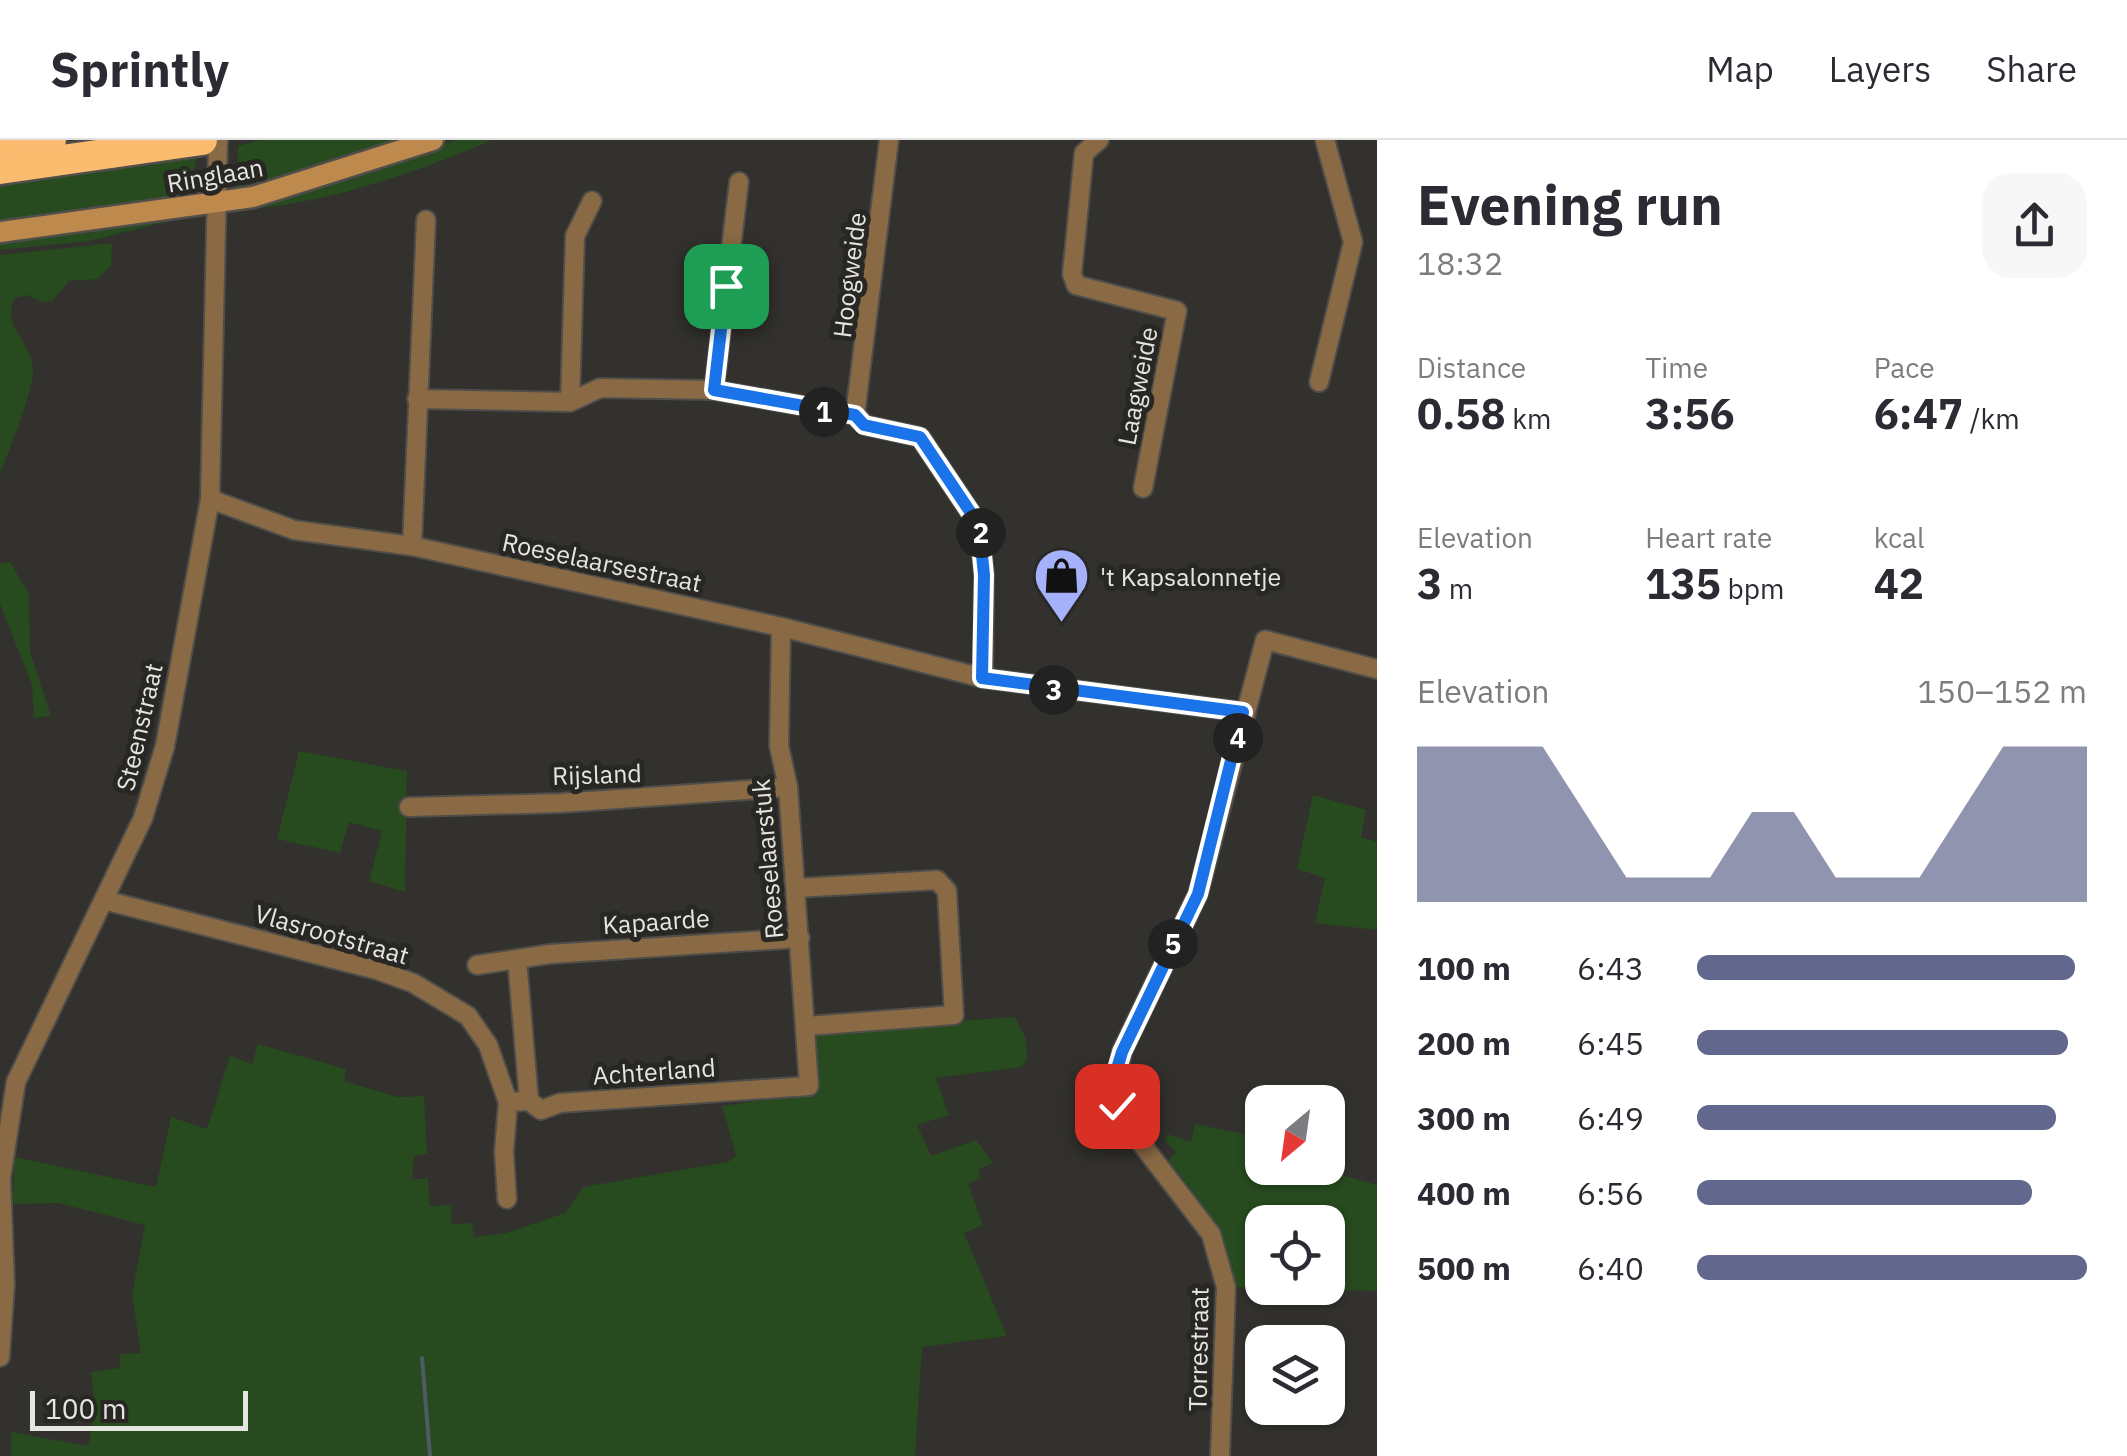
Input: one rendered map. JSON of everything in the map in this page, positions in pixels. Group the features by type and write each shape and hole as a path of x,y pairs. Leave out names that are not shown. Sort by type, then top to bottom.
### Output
{"highway":[{"path":"0,146 51,140"},
{"path":"0,169 212,144"}],"main road":[{"name":"Ringlaan","path":"0,232 253,198 433,140"}],"street":[{"name":"Hoogweide","path":"855,415 889,140"},
{"name":"Laagweide","path":"1098,140 1084,153 1072,274 1076,285 1177,312 1143,488"},
{"path":"1318,382 1353,242 1325,140"},
{"name":"Steenstraat","path":"0,1357 6,1284 1,1178 16,1082 142,818 165,746 210,499 212,144"},
{"path":"714,390 739,182"},
{"path":"570,402 575,236 592,200"},
{"path":"412,546 426,220"},
{"path":"417,399 570,402 600,388 714,390 855,415 864,425 920,437 937,458 981,536 982,678"},
{"name":"Roeselaarsestraat","path":"210,499 294,530 412,546 781,627 982,678 1243,712"},
{"name":"Roeselaarstuk","path":"781,627 779,746 788,786 808,1026 809,1086"},
{"name":"Torrestraat","path":"1220,1456 1226,1287 1222,1264 1204,1222 1127,1125 1115,1090 1122,1052 1198,894 1264,640 1377,669"},
{"name":"Rijsland","path":"409,807 561,803 788,786"},
{"path":"797,888 937,880 947,891 954,1015 808,1026"},
{"name":"Vlasrootstraat","path":"104,900 330,956 415,984 468,1016 497,1060 508,1102 504,1152 507,1199"},
{"name":"Kapaarde","path":"477,965 800,938"},
{"path":"517,959 530,1102"},
{"name":"Achterland","path":"508,1102 530,1102 540,1110 560,1102 809,1086"}],"green space":[{"path":"261,140 407,140 337,163 237,187 238,146"},
{"path":"456,140 492,140 431,165 333,195 235,210 235,206 347,178"},
{"path":"196,154 192,199 0,224 0,181"},
{"path":"190,216 89,241 0,250 0,238"},
{"path":"112,243 111,266 98,279 69,281 52,301 41,302 28,295 15,298 11,317 33,369 25,406 0,475 0,255"},
{"path":"10,562 29,594 30,652 51,716 34,718 32,685 0,604 0,563"},
{"path":"299,751 407,771 405,892 369,881 382,831 349,822 340,853 277,839"},
{"path":"1313,795 1366,810 1361,837 1377,842 1377,930 1315,923 1325,878 1297,869"},
{"path":"1015,1017 1026,1039 1027,1061 1021,1067 936,1078 949,1115 917,1125 931,1156 976,1140 993,1163 978,1169 980,1178 968,1184 983,1225 964,1233 1007,1336 922,1347 915,1456 11,1456 11,1432 88,1446 96,1410 91,1372 120,1368 120,1354 141,1353 132,1295 145,1225 58,1203 13,1204 14,1157 156,1187 171,1117 207,1129 230,1056 252,1064 258,1044 346,1069 344,1081 397,1097 424,1096 427,1154 414,1156 412,1179 428,1179 430,1206 451,1205 451,1224 472,1223 474,1237 506,1233 565,1213 583,1187 728,1162 736,1156 722,1106 816,1091 813,1039 820,1031"},
{"path":"1195,1124 1245,1134 1245,1185 1345,1185 1345,1176 1377,1185 1377,1291 1345,1290 1345,1205 1245,1205 1245,1287 1233,1287 1225,1251 1211,1220 1169,1161 1176,1152 1165,1141 1167,1134 1191,1142"}],"waterway":[{"path":"422,1358 430,1456"}],"place":[{"name":"'t Kapsalonnetje","path":"1061,625"}],"route":[{"path":"726,286 714,390 855,415 864,425 920,437 954,484 979,525 983,546 982,678 1243,712 1198,894 1122,1052 1116,1072 1117,1106"}]}
